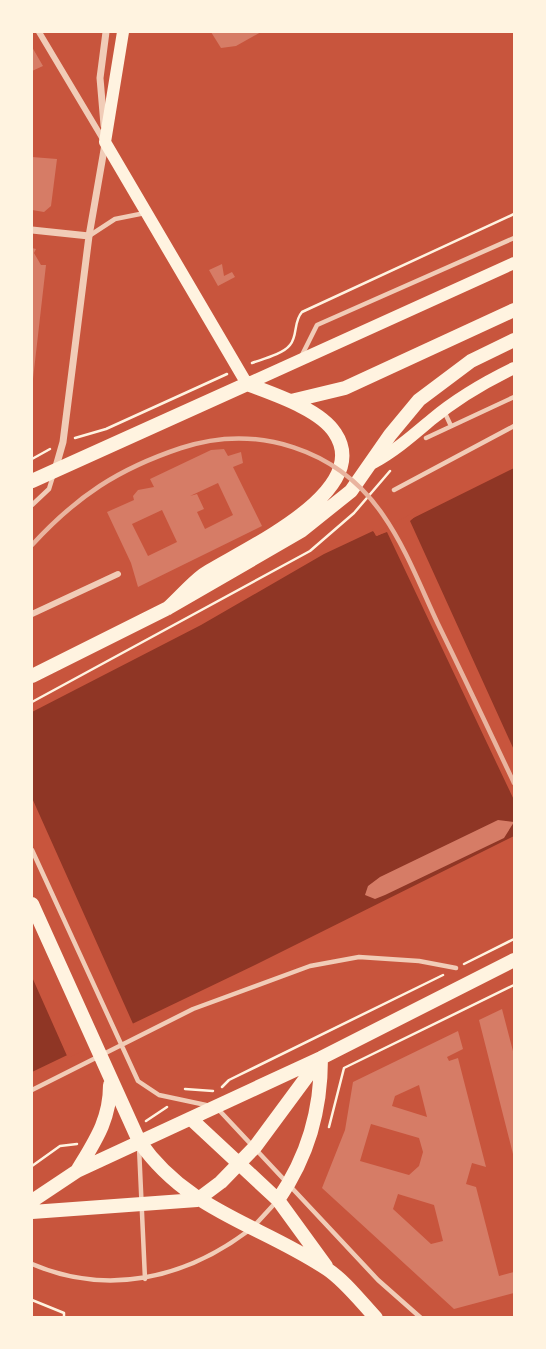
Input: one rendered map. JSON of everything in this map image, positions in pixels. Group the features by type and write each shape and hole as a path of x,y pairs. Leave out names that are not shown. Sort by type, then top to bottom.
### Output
{"main road":[{"path":"124,32 105,142 247,384 291,401 335,432 342,456 336,478 314,505 261,542 202,576 168,608"},
{"path":"32,483 55,470 514,263"},
{"path":"291,401 345,388 514,310"},
{"path":"32,676 168,608 302,531 343,499 419,400 471,361 514,341"},
{"path":"373,463 393,452 484,383 514,368"},
{"path":"32,904 139,1141 169,1178 197,1200 328,1270"},
{"path":"32,1201 77,1171 321,1058 514,960"},
{"path":"32,1212 197,1200 220,1182 255,1147 321,1058"},
{"path":"278,1200 290,1183 312,1136 320,1097 321,1058"},
{"path":"77,1171 106,1123 110,1103 110,1076"},
{"path":"191,1119 278,1200 328,1270 376,1318"}],"street":[{"path":"39,32 105,142"},
{"path":"55,470 63,442 89,236 105,142 100,78 106,32"},
{"path":"32,230 89,236"},
{"path":"32,614 118,574"}],"lane":[{"path":"89,236 115,219 146,213"},
{"path":"299,360 317,325 514,238"},
{"path":"426,438 514,397"},
{"path":"444,411 452,426"},
{"path":"394,490 514,426"},
{"path":"32,505 49,489 55,470"},
{"path":"32,850 138,1081 152,1093 216,1107 378,1280 421,1318"},
{"path":"32,1090 193,1009 310,966 359,957 419,961 456,968"},
{"path":"139,1141 145,1279"},
{"path":"32,1265 55,1273 96,1281 145,1279 202,1261 251,1229 278,1200"}],"path":[{"path":"86,434 106,429 288,348 293,341 295,322 302,312 514,214"},
{"path":"472,961 514,939"},
{"path":"182,1088 220,1091 229,1080 456,968"},
{"path":"344,1068 514,985"},
{"path":"148,1120 164,1110"},
{"path":"32,1167 60,1146 81,1143"},
{"path":"32,1300 64,1315"}],"shaded area":[{"path":"514,468 514,836 32,1072 32,712 201,625 324,554 373,531 377,536"}],"pier":[{"path":"416,511 418,514 410,521 514,750 514,800 387,532 376,536 372,528 378,532"},
{"path":"32,798 134,1026 68,1058 32,977"}],"building":[{"path":"211,32 261,32 236,46 221,48"},
{"path":"32,47 43,66 32,71"},
{"path":"32,157 57,159 51,206 44,212 32,210"},
{"path":"32,248 36,249 34,253 41,265 46,265 33,379"},
{"path":"222,264 224,276 232,272 235,277 218,286 209,270"},
{"path":"224,449 228,456 241,452 243,463 233,467 262,526 138,587 131,563 107,512 134,500 133,496 138,490 154,487 150,479 211,450","holes":["218,483 233,515 205,529 197,512 204,509 197,494 190,496","162,510 177,542 148,556 132,524"]},
{"path":"498,820 514,822 504,838 385,895 375,899 365,895 368,886 380,877"},
{"path":"502,1009 514,1055 514,1158 479,1020"},
{"path":"458,1031 463,1049 447,1057 449,1061 458,1058 486,1167 472,1163 466,1184 476,1187 499,1276 514,1272 514,1293 454,1309 322,1188 345,1130 353,1082","holes":["419,1085 427,1117 392,1106 395,1096","371,1124 419,1138 423,1152 419,1166 409,1175 360,1161","398,1194 434,1205 443,1241 431,1244 393,1209"]}],"railway":[{"path":"32,545 65,512 100,486 137,465 181,448 210,441 266,441 294,447 319,458 343,473 365,492 399,541 514,783"}]}
